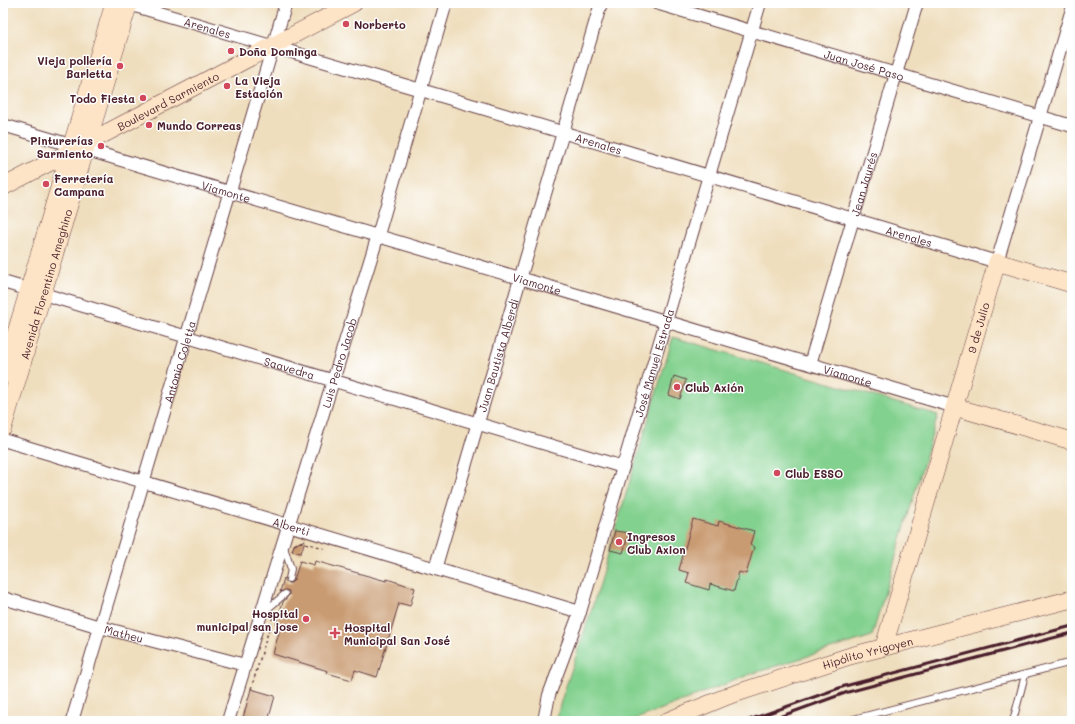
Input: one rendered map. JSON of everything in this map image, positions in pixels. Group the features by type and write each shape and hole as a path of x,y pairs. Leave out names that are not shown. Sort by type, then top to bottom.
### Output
{"main road":[{"name":"Avenida Florentino Ameghino","path":"3,428 36,292 124,3"},
{"name":"Boulevard Sarmiento","path":"3,187 354,3"},
{"name":"Arenales","path":"997,262 1072,284"},
{"name":"9 de Julio","path":"884,646 997,262"},
{"name":"Avenida Florentino Ameghino","path":"3,376 36,292"},
{"name":"Viamonte","path":"955,406 1072,441"},
{"name":"Hipólito Yrigoyen","path":"667,721 728,696 850,656 884,646 1072,599"}],"street":[{"name":"Arenales","path":"124,3 709,175 997,262"},
{"name":"Antonio Coletta","path":"72,721 286,3"},
{"name":"Luis Pedro Jacob","path":"228,721 378,235 446,3"},
{"name":"Juan Bautista Alberdi","path":"435,569 601,3"},
{"name":"Juan José Paso","path":"656,3 1072,126"},
{"name":"José Manuel Estrada","path":"544,721 549,695 580,612 760,3"},
{"name":"Jean Jaurés","path":"810,364 917,3"},
{"name":"9 de Julio","path":"997,262 1072,9"},
{"name":"Viamonte","path":"3,125 955,406"},
{"name":"Saavedra","path":"3,282 623,467"},
{"name":"Alberti","path":"3,440 580,612"},
{"name":"Matheu","path":"3,598 100,627 245,665"}],"lane":[{"path":"283,544 291,569 289,579"},
{"path":"261,614 285,594"},
{"path":"846,721 1072,662"},
{"path":"1013,721 1025,675"}],"path":[{"path":"289,562 294,545 302,542 327,549"},
{"path":"251,689 277,601"}],"green space":[{"name":"Club ESSO","path":"673,337 938,415 872,636 751,674 631,721 556,721 561,701 591,611"}],"building":[{"name":"Club Axión","path":"674,376 686,380 680,399 669,395"},
{"path":"693,519 718,526 719,521 754,531 750,545 754,547 746,574 739,572 734,591 710,584 709,590 686,583 689,573 679,570"},
{"name":"Ingresos Club Axion","path":"615,531 629,533 623,553 610,550"},
{"path":"305,540 301,553 292,551 294,545"},
{"name":"Hospital municipal san jose","path":"300,561 314,565 315,561 386,581 387,579 415,588 410,606 399,603 377,677 355,670 352,680 273,654 281,625 276,624 283,602 289,595 289,591 286,590 280,592 284,578 288,583 291,583 294,580"},
{"path":"251,689 275,696 268,721 254,721 243,718"}],"railway":[{"path":"746,721 845,686 1072,626"},
{"path":"768,721 848,692 1072,633"}],"place":[{"name":"Norberto","path":"346,24"},
{"name":"Doña Dominga","path":"231,51"},
{"name":"Vieja pollería Barletta","path":"120,66"},
{"name":"La Vieja Estación","path":"227,86"},
{"name":"Todo Fiesta","path":"143,98"},
{"name":"Mundo Correas","path":"149,125"},
{"name":"Pinturerías Sarmiento","path":"101,146"},
{"name":"Ferretería Campana","path":"46,184"},
{"name":"Club Axión","path":"677,387"},
{"name":"Club ESSO","path":"777,473"},
{"name":"Ingresos Club Axion","path":"619,542"},
{"name":"Hospital municipal san jose","path":"306,619"},
{"name":"Hospital Municipal San José","path":"335,633"}]}
